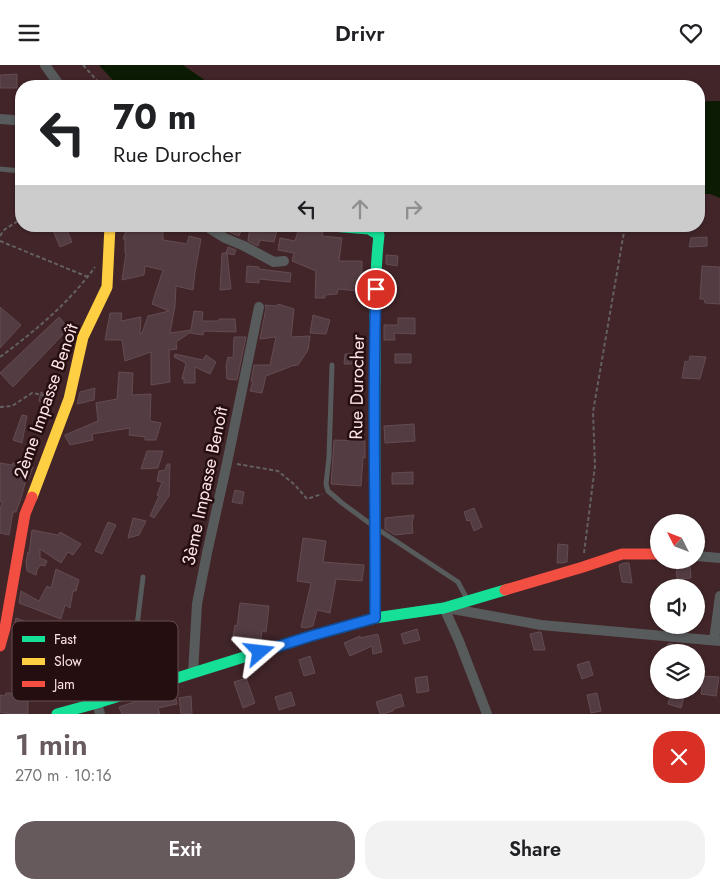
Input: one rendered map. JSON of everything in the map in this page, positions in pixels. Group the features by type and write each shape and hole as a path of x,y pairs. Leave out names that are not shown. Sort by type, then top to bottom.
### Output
{"street":[{"path":"45,65 56,80"},
{"path":"0,119 13,120"},
{"name":"2ème Impasse Benoît","path":"0,646 5,628 25,514 68,399 83,337 107,287 109,232"},
{"path":"217,232 274,262 284,261"},
{"name":"Rue Durocher","path":"374,232 379,235 375,301 375,618"},
{"name":"3ème Impasse Benoît","path":"193,673 197,604 206,553 227,463 259,307"},
{"path":"178,678 375,618 444,608 622,554 650,554"},
{"path":"705,557 720,558"},
{"path":"444,608 540,625 717,641 720,596"},
{"path":"444,608 487,714"},
{"path":"57,714 98,709 113,701"}],"lane":[{"path":"0,169 15,170"},
{"path":"332,365 329,457 326,484 328,491 376,528 458,581 468,601"},
{"path":"137,621 143,577"}],"path":[{"path":"83,65 97,80"},
{"path":"0,236 4,230 15,223"},
{"path":"583,567 595,466 593,412 624,232"},
{"path":"0,241 88,277"},
{"path":"0,357 58,310 88,277 108,249"},
{"path":"0,407 12,406 32,393 68,399"},
{"path":"227,463 278,471 296,485 307,499 328,491"}],"shaded area":[{"path":"99,65 183,65 204,80 113,80"},
{"path":"720,101 720,198 705,194 705,102"}],"building":[{"path":"17,74 15,88 0,88 0,75"},
{"path":"54,232 68,232 72,242 60,247"},
{"path":"126,232 163,232 163,240 187,244 189,236 201,239 193,290 176,286 175,306 170,333 191,330 194,311 203,312 202,321 235,319 236,332 204,331 203,335 191,332 176,342 177,349 169,350 170,382 151,385 151,352 125,361 122,340 105,340 110,313 122,313 121,321 141,317 140,333 142,333 148,316 169,311 152,304 163,270 145,266 144,275 122,280 126,253 125,239 123,239"},
{"path":"229,232 240,232 239,236"},
{"path":"276,232 274,242 260,240 258,246 248,241 249,233"},
{"path":"298,232 323,232 322,236 342,238 339,261 362,261 362,275 359,274 358,291 338,289 337,294 325,295 325,298 315,298 316,271 292,261 294,253 278,250 280,238 295,241"},
{"path":"707,237 707,246 689,247 691,238"},
{"path":"228,247 236,250 234,255 226,253"},
{"path":"222,253 227,253 231,289 220,290"},
{"path":"386,255 398,256 397,266 386,264"},
{"path":"247,266 291,273 290,282 259,279 259,283 246,282"},
{"path":"702,266 720,267 720,304 705,303 704,299 700,299"},
{"path":"278,304 294,309 291,337 310,336 308,350 298,365 266,376 262,393 250,391 254,365 270,365 276,337 260,339 265,305 277,306"},
{"path":"0,307 21,325 0,348"},
{"path":"313,315 330,320 326,334 310,333"},
{"path":"59,317 69,328 13,387 0,373"},
{"path":"398,318 415,318 415,334 394,333 395,340 384,340 384,325 398,325"},
{"path":"234,337 246,337 237,380 227,379 226,366 228,357 233,358"},
{"path":"175,354 203,360 206,355 216,362 210,374 195,367 195,383 184,383 184,379 182,379 186,363 174,357"},
{"path":"345,354 356,354 356,364 344,364"},
{"path":"395,354 411,354 411,363 395,363"},
{"path":"690,356 706,357 700,379 682,378 685,361 689,362"},
{"path":"119,372 133,373 132,395 151,394 150,421 161,423 156,440 145,440 145,437 129,435 130,428 92,434 93,440 70,445 65,435 98,421 96,403 117,399"},
{"path":"95,388 94,400 77,404 80,392"},
{"path":"41,392 51,396 47,405 39,401"},
{"path":"22,415 27,416 22,443 13,440"},
{"path":"414,424 415,441 385,443 384,426"},
{"path":"334,440 365,441 365,458 363,457 361,486 331,484"},
{"path":"147,451 163,451 158,468 141,469"},
{"path":"0,463 12,465 13,463 33,467 28,480 26,480 16,512 13,512 9,535 0,533 2,502 0,501"},
{"path":"167,464 170,464 169,496 154,518 150,516 159,496 157,495 162,482 157,481 159,471 165,470"},
{"path":"413,472 413,484 392,484 392,473"},
{"path":"235,490 244,492 242,504 232,502"},
{"path":"474,508 482,527 474,531 470,520 467,521 464,512"},
{"path":"414,515 412,523 413,533 395,535 385,529 385,518"},
{"path":"133,518 146,521 139,535 128,538"},
{"path":"108,522 116,525 102,554 95,551"},
{"path":"32,530 58,535 60,532 81,544 73,555 68,552 61,563 40,549 40,558 47,561 45,566 40,565 36,575 27,571 26,562"},
{"path":"303,538 326,541 323,562 364,565 362,581 336,579 330,613 317,610 313,626 305,628 301,627 311,583 297,581"},
{"path":"558,544 568,545 567,562 557,563"},
{"path":"629,563 632,583 622,582 619,565"},
{"path":"56,569 79,580 76,591 73,591 70,608 65,605 61,619 19,603 21,591 39,601 47,586 51,588"},
{"path":"676,569 690,569 691,578 677,579"},
{"path":"240,603 269,606 266,632 262,631 261,640 233,637 235,625 237,626"},
{"path":"417,629 420,640 404,644 401,634"},
{"path":"541,632 545,650 534,650 530,634"},
{"path":"378,634 382,652 373,654 372,646 350,656 344,643 360,636 360,638"},
{"path":"310,656 315,673 304,676 299,660"},
{"path":"589,661 593,675 582,679 577,665"},
{"path":"427,676 429,691 417,693 415,678"},
{"path":"705,676 719,677 716,696 705,695"},
{"path":"246,678 255,703 243,708 234,682"},
{"path":"291,692 295,705 279,710 275,697"},
{"path":"6,693 12,693 12,701 28,701 28,714 0,712 0,695 5,696"},
{"path":"597,693 601,711 591,713 587,695"},
{"path":"401,694 404,706 380,714 376,702"},
{"path":"191,696 192,714 181,714 179,698"},
{"path":"669,699 684,699 681,708 668,704"},
{"path":"137,701 176,701 177,704 158,708 160,714 122,714 119,707"}],"traffic: fast":[{"path":"374,232 379,235 375,318 375,618"},
{"path":"178,678 375,618 444,608 505,590"},
{"path":"57,714 103,701"}],"traffic: slow":[{"path":"32,497 69,399 83,337 107,287 110,232"}],"traffic: jam":[{"path":"0,646 5,628 25,514 32,497"},
{"path":"505,590 622,554 650,554"}],"route":[{"path":"260,652 375,618 376,289"}]}
